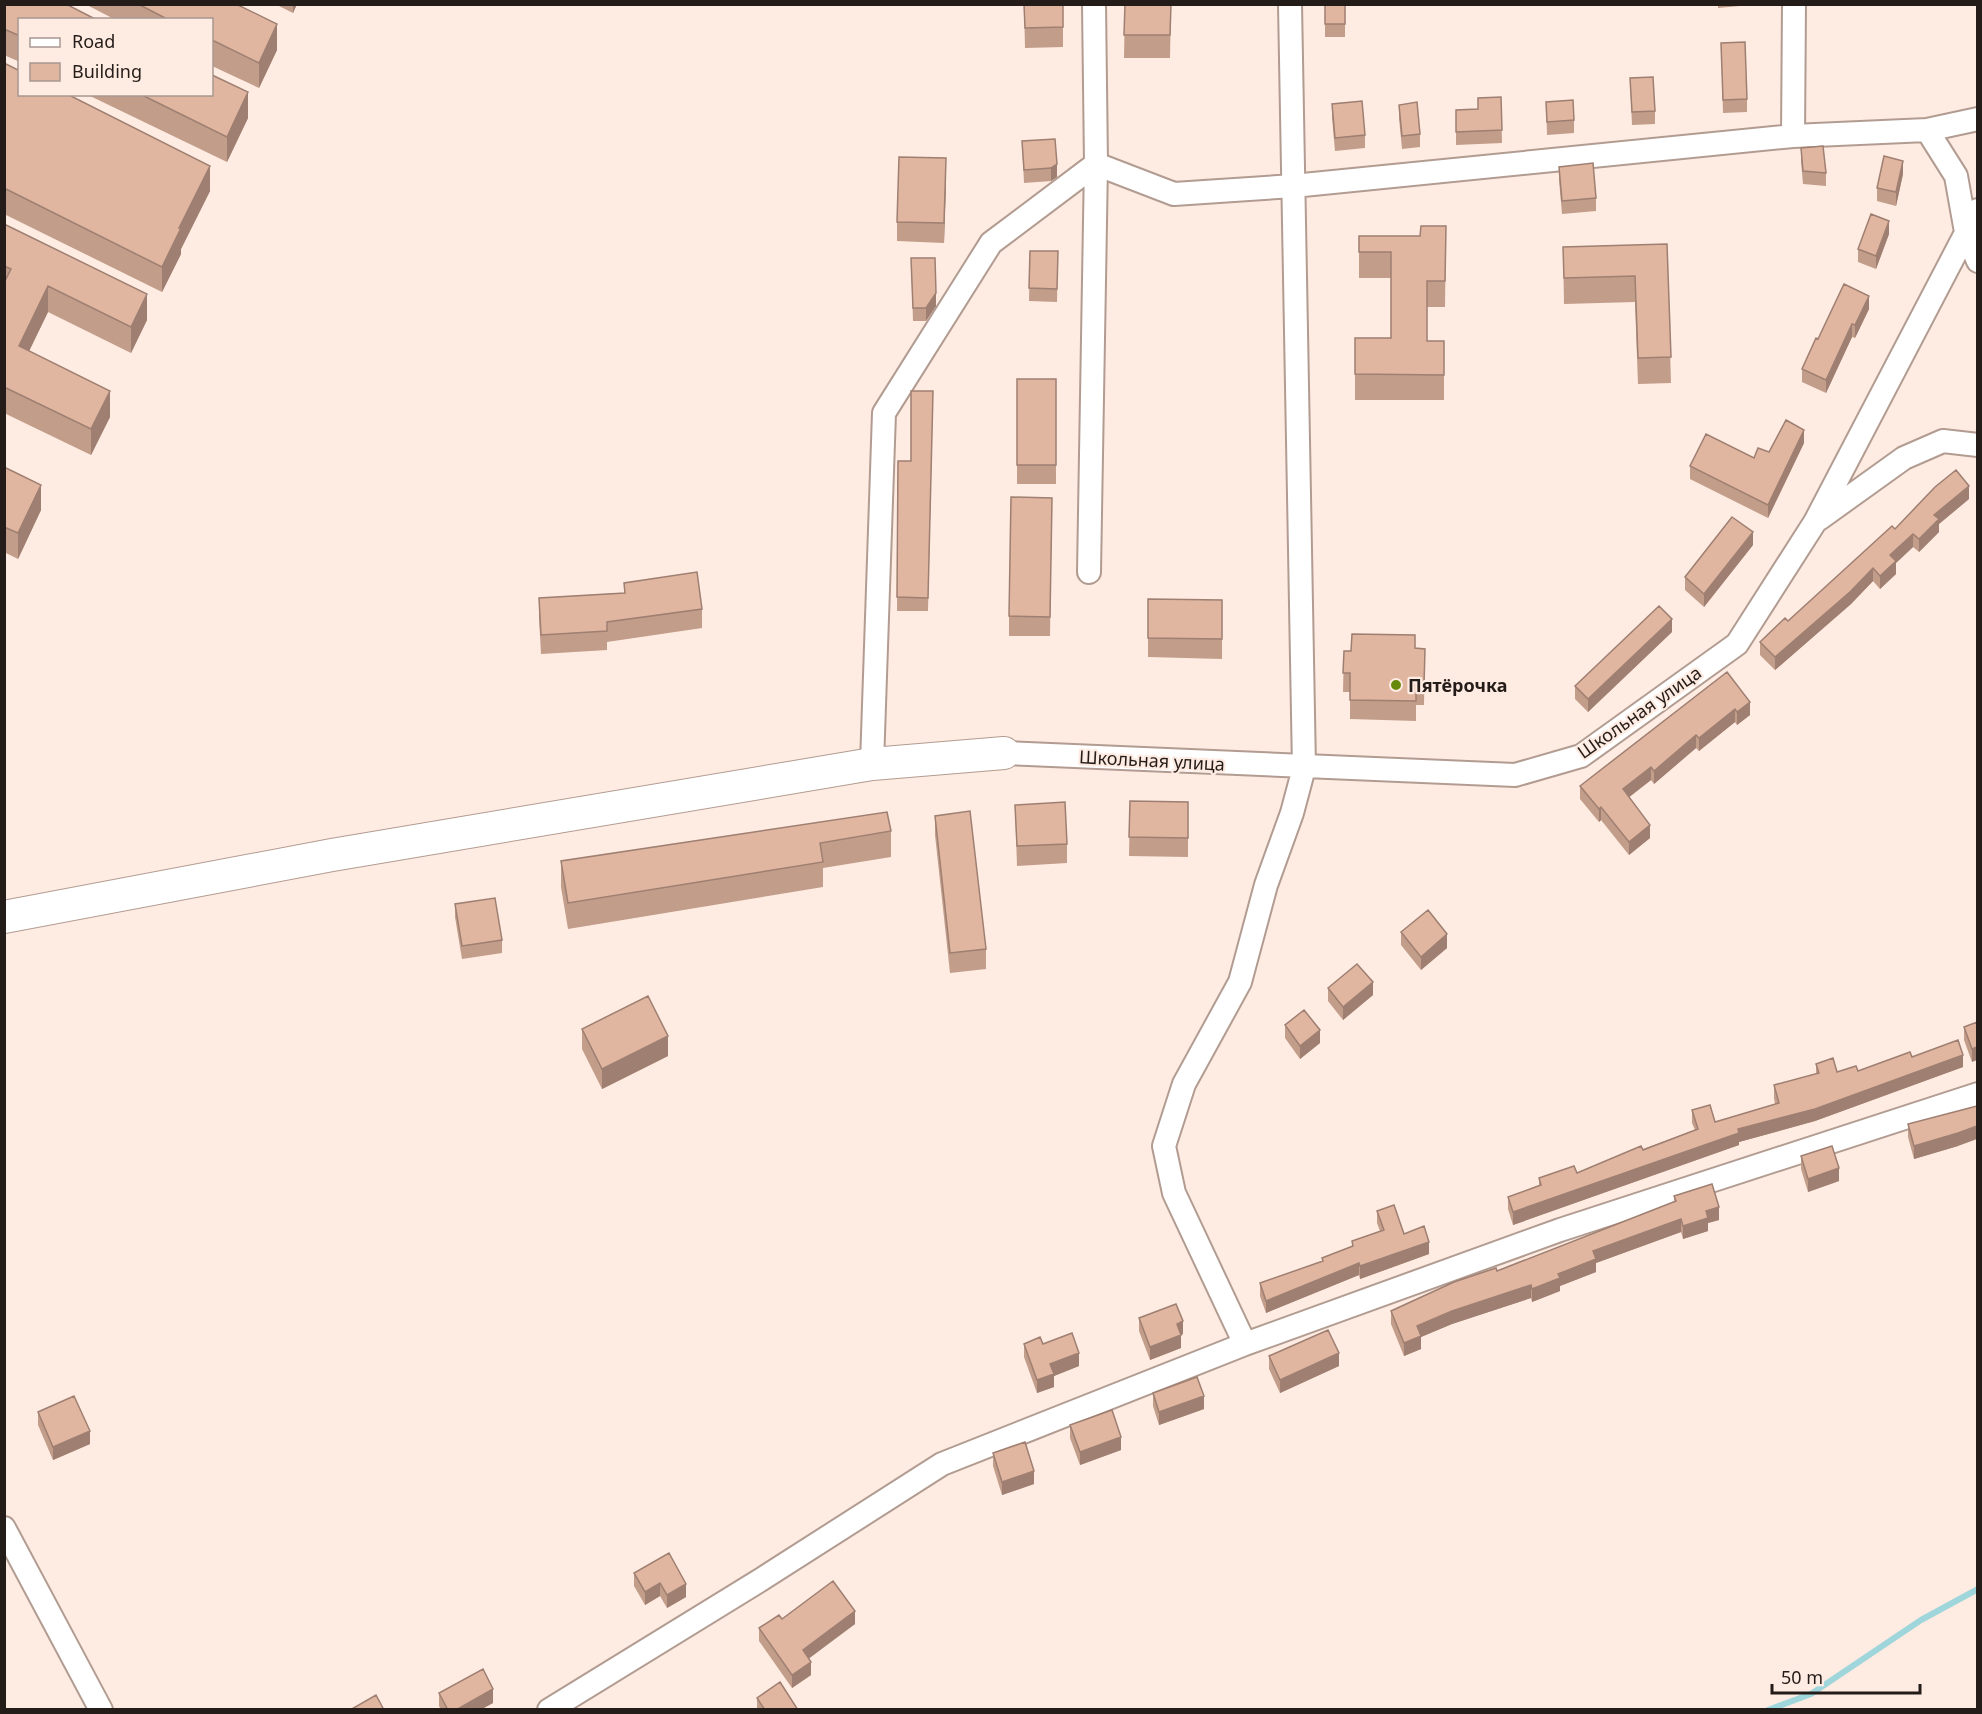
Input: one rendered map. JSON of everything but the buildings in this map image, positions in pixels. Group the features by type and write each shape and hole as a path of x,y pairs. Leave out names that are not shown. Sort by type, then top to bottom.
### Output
{"street":[{"path":"1089,572 1096,164 1094,4"},
{"path":"1245,1344 1174,1193 1164,1146 1184,1084 1240,982 1266,885 1292,813 1304,768 1290,4"},
{"path":"1793,136 1794,4"},
{"path":"1096,164 1174,194 1293,186 1793,136 1926,130 1977,119"},
{"path":"1926,130 1956,176 1966,232 1977,261"},
{"path":"872,764 884,413 991,243 1096,164"},
{"name":"Школьная улица","path":"1004,753 1304,768 1515,775 1581,756 1737,644 1815,522 1977,210"},
{"path":"1815,522 1905,458 1943,441 1977,445"},
{"path":"4,918 332,855 872,764 1004,753"},
{"path":"549,1710 762,1579 942,1464 1245,1344 1560,1230 1977,1094"},
{"path":"4,1528 101,1710"}],"waterway":[{"path":"1768,1710 1811,1694 1921,1620 1978,1589"}],"place":[{"name":"Пятёрочка","path":"1396,685"}]}
